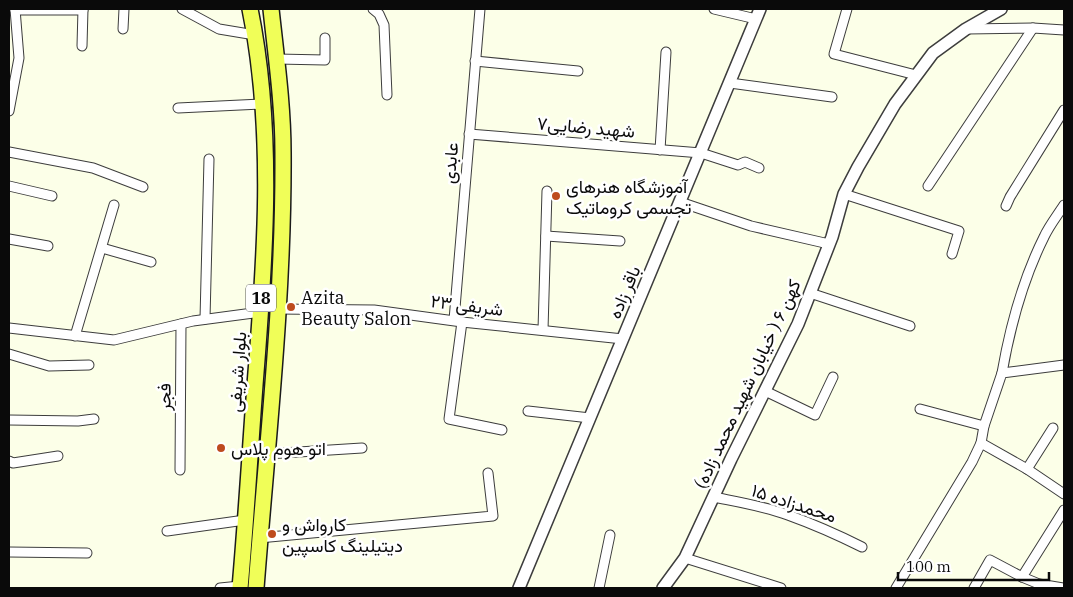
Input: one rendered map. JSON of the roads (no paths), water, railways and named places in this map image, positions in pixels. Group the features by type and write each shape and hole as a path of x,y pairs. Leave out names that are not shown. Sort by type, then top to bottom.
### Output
{"main road":[{"name":"بلوار شریفی","path":"240,587 261,312 265,201 262,104 255,35 250,9"},
{"name":"بلوار شریفی","path":"256,588 278,309 283,151 277,58 271,9"},
{"path":"261,312 278,309"}],"street":[{"path":"9,111 19,58 15,9 83,10 82,46"},
{"path":"123,29 124,9"},
{"path":"182,9 219,29 255,35"},
{"path":"373,9 379,14 384,25 386,95"},
{"name":"عابدی","path":"480,9 469,134 458,321 449,419 502,430"},
{"path":"714,9 758,14"},
{"path":"847,9 834,54 916,75"},
{"name":"کهن ۶ ( خیابان شهید محمد زاده)","path":"663,588 685,558 798,324 829,244 844,194 858,167 895,104 933,53 966,29 1001,9"},
{"name":"باقر زاده","path":"519,588 758,14"},
{"path":"928,186 1034,28"},
{"path":"966,29 1034,28 1064,30"},
{"path":"277,58 326,60 325,38"},
{"path":"660,150 666,52"},
{"path":"476,61 578,70"},
{"path":"730,83 832,97"},
{"path":"178,108 262,104"},
{"path":"1006,206 1064,110"},
{"name":"شهید رضایی۷","path":"469,134 701,153 738,165 745,162 759,168"},
{"path":"9,152 93,168 143,187"},
{"path":"205,319 210,159"},
{"path":"9,186 52,196"},
{"path":"542,330 547,191"},
{"path":"844,194 959,231 952,254"},
{"path":"680,202 751,226 829,244"},
{"path":"75,336 114,205"},
{"path":"896,588 972,462 981,443 984,426 1002,373 1008,340 1035,257 1044,236 1064,205"},
{"path":"546,236 620,241"},
{"path":"9,239 48,246"},
{"path":"102,248 151,262"},
{"path":"810,292 910,326"},
{"name":"شریفی ۲۳","path":"278,309 374,310 623,339"},
{"path":"9,328 114,340 205,319 261,312"},
{"name":"فجر","path":"180,470 181,324"},
{"path":"9,354 49,366 89,365"},
{"path":"1002,373 1064,365"},
{"path":"765,391 815,415 832,377"},
{"path":"920,409 984,426"},
{"path":"528,411 590,418"},
{"path":"9,420 78,421 94,419"},
{"path":"1027,469 1053,428"},
{"path":"981,443 1027,469 1064,494"},
{"path":"267,454 362,448"},
{"path":"9,461 58,456"},
{"path":"259,538 493,516 488,474"},
{"name":"محمدزاده ۱۵","path":"714,497 756,505 787,514 841,536 862,547"},
{"path":"1022,577 1064,510"},
{"path":"167,531 245,520"},
{"path":"599,588 610,535"},
{"path":"9,552 87,553"},
{"path":"685,558 782,588"},
{"path":"974,588 990,560 1040,586 1062,586"},
{"path":"220,588 240,587"}],"place":[{"name":"آموزشگاه هنرهای تجسمی کروماتیک","path":"556,196"},
{"name":"Azita Beauty Salon","path":"291,307"},
{"name":"اتو هوم پلاس","path":"221,448"},
{"name":"کارواش و دیتیلینگ کاسپین","path":"272,534"}]}
